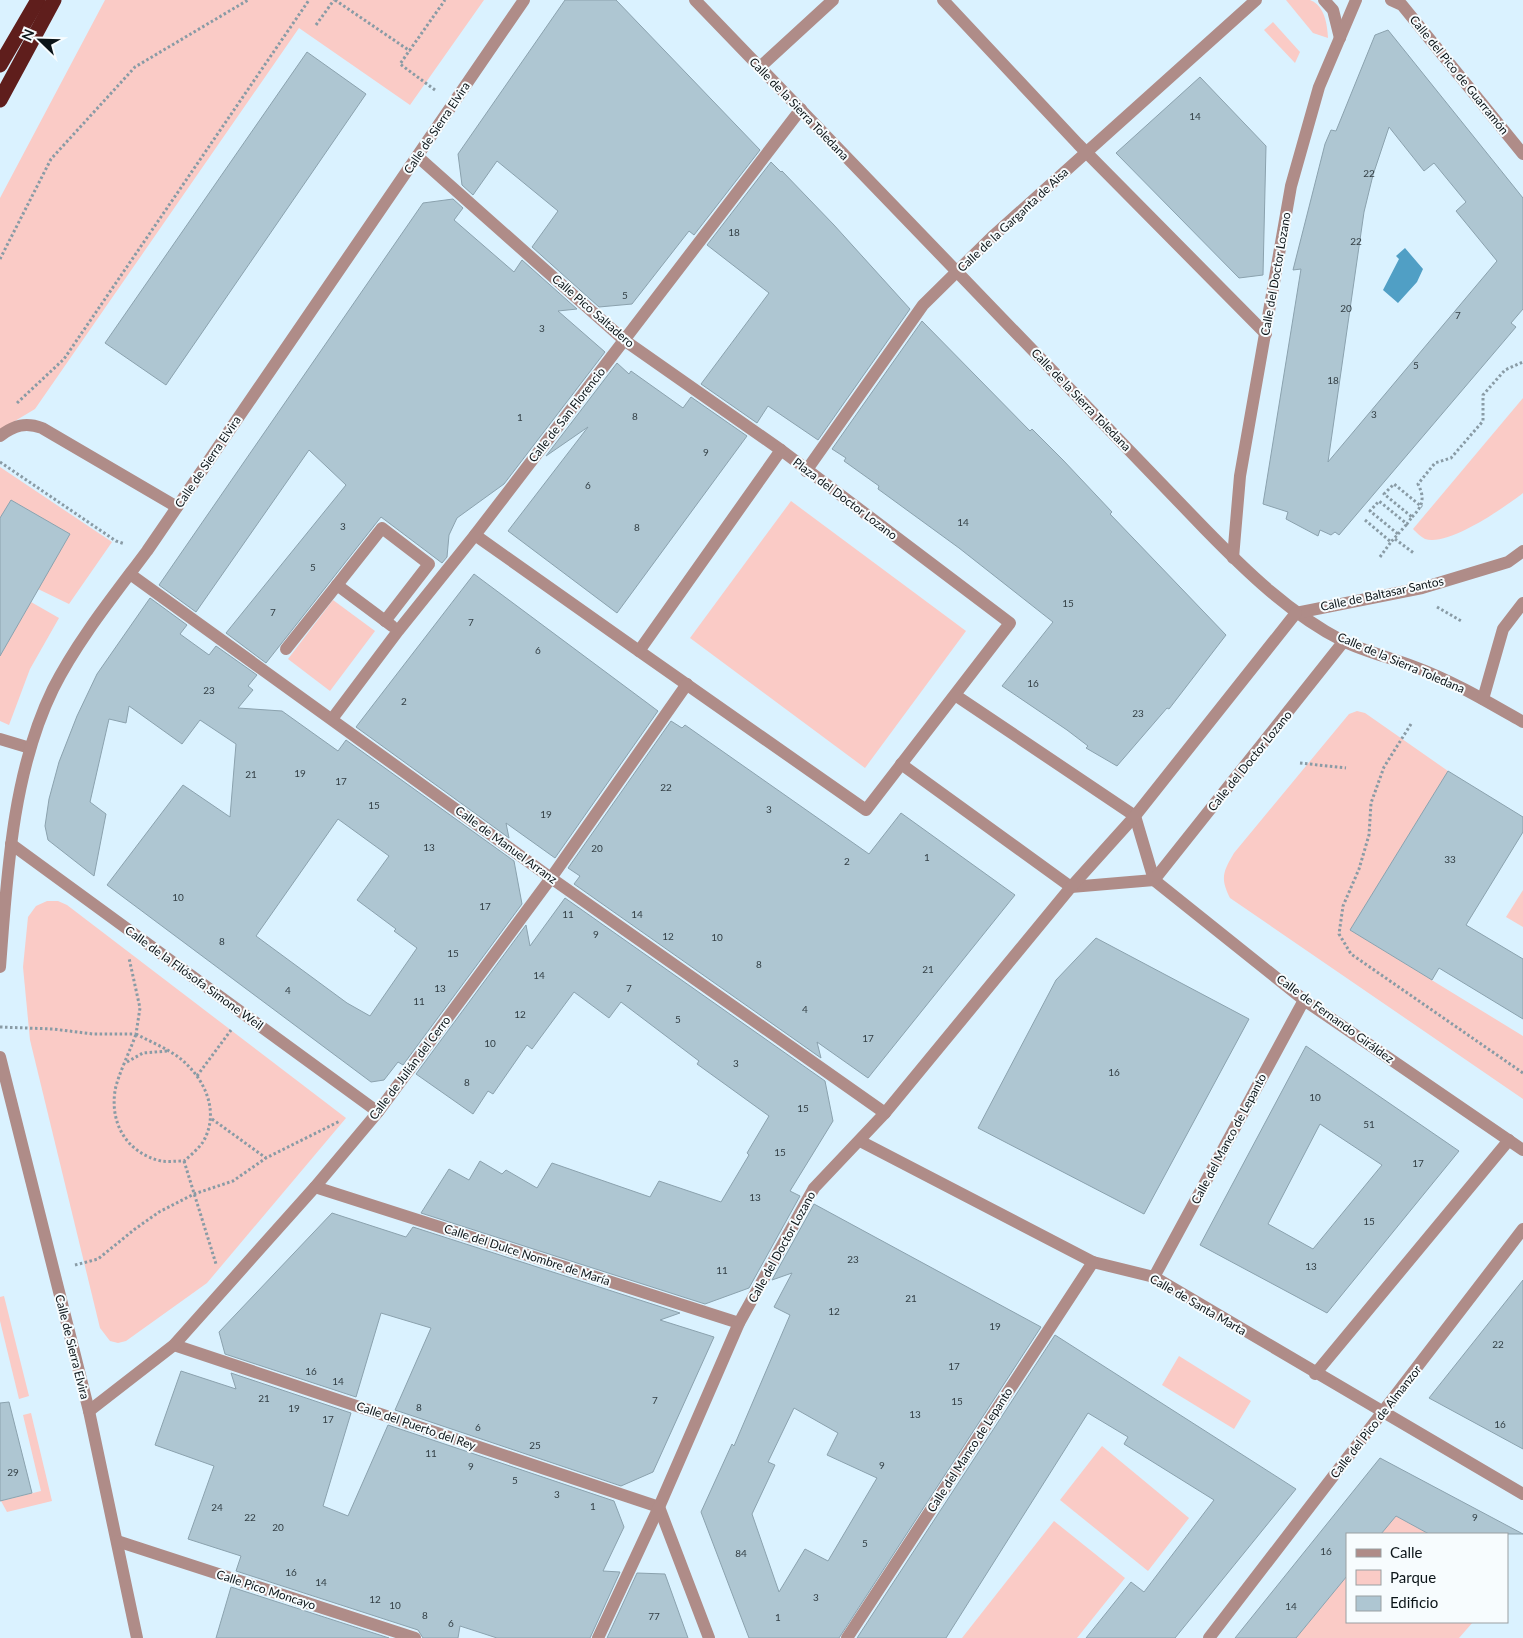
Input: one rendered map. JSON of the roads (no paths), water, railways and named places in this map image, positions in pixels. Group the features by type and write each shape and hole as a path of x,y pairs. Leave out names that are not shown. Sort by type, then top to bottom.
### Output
{"highway":[{"path":"0,65 38,0"},
{"path":"0,100 54,0"}],"street":[{"name":"Calle de Sierra Elvira","path":"0,967 11,844 30,748 53,689 92,626 147,551 524,0"},
{"name":"Calle de la Sierra Toledana","path":"695,0 801,109 893,208 958,271 1232,558 1296,613 1344,641 1417,667 1483,699 1523,722"},
{"path":"760,67 833,0"},
{"path":"943,0 1087,152 1266,334"},
{"name":"Calle de la Garganta de Aisa","path":"806,471 923,305 1087,152 1256,0"},
{"path":"1324,0 1333,10 1340,38"},
{"name":"Calle del Doctor Lozano","path":"1232,558 1240,476 1291,186 1319,87 1356,0"},
{"name":"Calle del Pico de Guarramón","path":"1391,0 1402,5 1523,154"},
{"name":"Calle de San Florencio","path":"332,719 801,109"},
{"name":"Calle Pico Saltadero","path":"417,156 624,340 781,450"},
{"path":"0,436 15,427 30,424 42,428 177,507"},
{"name":"Plaza del Doctor Lozano","path":"475,535 639,652 866,810 1010,623 806,471 781,450 639,652"},
{"path":"286,649 382,528 429,564 385,621"},
{"name":"Calle de Baltasar Santos","path":"1296,613 1422,588 1508,562 1523,551"},
{"name":"Calle de Manuel Arranz","path":"130,574 551,878 885,1114"},
{"path":"337,585 398,631"},
{"path":"1483,699 1503,628 1523,603"},
{"name":"Calle del Doctor Lozano","path":"598,1638 659,1507 739,1323 814,1188 885,1114 1071,887 1136,816 1296,613"},
{"name":"Calle del Doctor Lozano","path":"1154,880 1344,641"},
{"name":"Calle de Julián del Cerro","path":"88,1411 174,1345 315,1187 378,1112 551,878 687,684"},
{"path":"901,764 1071,887 1154,880 1136,816 955,695"},
{"path":"0,739 30,748"},
{"name":"Calle de la Filósofa Simone Weil","path":"11,844 378,1112"},
{"name":"Calle de Fernando Giráldez","path":"1154,880 1304,1000 1523,1150"},
{"name":"Calle del Manco de Lepanto","path":"1154,1277 1304,1000"},
{"name":"Calle de Sierra Elvira","path":"0,1057 88,1411 138,1638"},
{"path":"1316,1374 1509,1140"},
{"name":"Calle de Santa Marta","path":"860,1141 1093,1262 1154,1277 1523,1494"},
{"name":"Calle del Dulce Nombre de María","path":"315,1187 739,1323"},
{"name":"Calle del Pico de Almanzor","path":"1209,1638 1352,1453 1381,1412 1409,1380 1523,1229"},
{"name":"Calle del Manco de Lepanto","path":"847,1638 1093,1262"},
{"name":"Calle del Puerto del Rey","path":"174,1345 659,1507"},
{"path":"659,1507 710,1638"},
{"name":"Calle Pico Moncayo","path":"117,1541 415,1638"}],"water":[{"path":"1405,248 1423,269 1417,282 1398,303 1383,290 1399,259 1396,256"}]}
